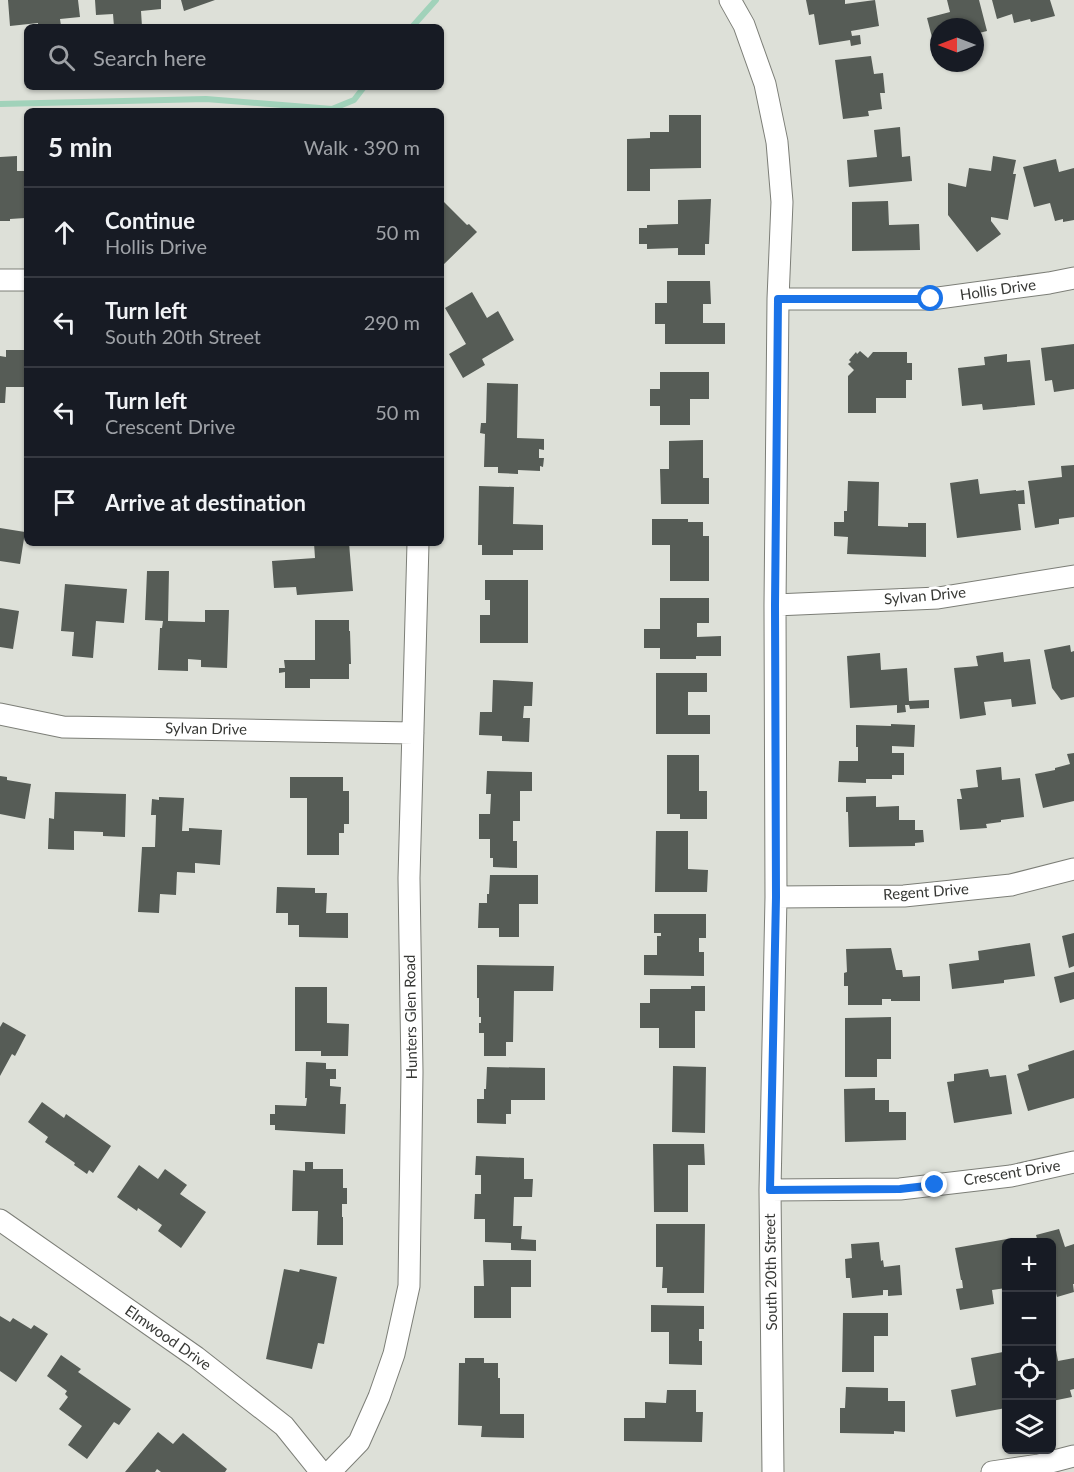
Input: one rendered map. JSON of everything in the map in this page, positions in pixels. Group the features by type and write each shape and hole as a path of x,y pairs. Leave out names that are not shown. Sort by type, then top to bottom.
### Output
{"street":[{"name":"South 20th Street","path":"730,0 744,25 765,84 777,142 782,202 778,299 775,605 776,897 770,1190 773,1472"},
{"name":"Hollis Drive","path":"778,299 931,299 1074,278"},
{"path":"0,280 24,280"},
{"name":"Hunters Glen Road","path":"330,1472 359,1442 379,1397 394,1354 408,1286 412,1072 409,878 418,546"},
{"name":"Sylvan Drive","path":"775,605 938,598 1074,576"},
{"name":"Sylvan Drive","path":"0,714 63,727 413,733"},
{"name":"Regent Drive","path":"776,897 904,896 1011,885 1074,869"},
{"name":"Crescent Drive","path":"770,1190 900,1189 1011,1176 1074,1162"},
{"name":"Elmwood Drive","path":"0,1220 196,1357 284,1426 321,1472"},
{"path":"992,1472 1040,1465 1074,1456"}],"building":[{"path":"8,0 78,0 80,17 60,19 61,24 38,23 10,26"},
{"path":"95,0 161,0 161,9 141,11 142,24 114,24 113,14 96,15"},
{"path":"181,0 215,0 184,11"},
{"path":"806,0 845,0 845,4 875,0 879,26 851,31 852,36 860,35 861,44 851,46 850,40 819,45 814,14 809,15"},
{"path":"947,0 979,0 984,18 930,18 930,30 927,18 950,12"},
{"path":"992,0 1050,0 1055,16 1031,22 1030,19 1014,23 1012,14 997,19"},
{"path":"871,56 874,74 883,73 885,93 880,93 882,109 868,111 869,116 843,119 835,60"},
{"path":"669,115 701,115 701,168 650,169 650,191 627,191 627,139 650,138 650,132 669,132"},
{"path":"900,127 902,157 910,156 912,181 849,187 847,160 877,157 874,130"},
{"path":"17,156 17,171 24,171 24,218 0,221 0,157"},
{"path":"993,156 1016,160 1013,174 1016,174 1008,220 991,217 991,221 1001,234 977,252 948,215 948,183 966,187 969,168 991,171"},
{"path":"1056,159 1059,172 1074,168 1074,220 1055,221 1050,203 1034,207 1023,167"},
{"path":"711,199 709,244 705,244 705,255 678,255 678,248 647,249 647,244 639,244 639,228 647,228 647,225 678,224 678,200"},
{"path":"888,201 889,225 919,224 920,250 852,251 852,202"},
{"path":"444,202 477,232 444,264"},
{"path":"667,281 710,281 711,304 703,304 703,323 725,323 725,344 665,344 665,324 655,324 655,303 667,303"},
{"path":"472,292 487,318 498,311 514,340 482,359 485,365 463,378 449,354 466,344 445,308"},
{"path":"1074,344 1074,389 1054,392 1052,380 1045,381 1041,348"},
{"path":"6,350 24,350 24,387 6,387 5,403 0,403 0,356 6,357"},
{"path":"860,351 868,358 873,352 907,352 907,363 912,363 912,380 906,380 906,398 876,398 876,413 848,413 848,376 854,370 848,364 856,352 857,354"},
{"path":"1007,354 1007,362 1030,360 1035,405 983,410 982,404 962,406 958,368 985,365 984,357"},
{"path":"660,372 709,372 709,399 690,399 690,425 660,425 660,406 650,406 650,389 660,389"},
{"path":"487,383 518,384 517,438 544,439 544,450 539,449 539,458 544,458 540,471 518,470 518,474 498,473 498,467 484,467 485,434 480,433 481,423 486,423"},
{"path":"703,440 703,478 709,478 709,504 661,504 660,469 669,469 669,441"},
{"path":"1074,465 1074,517 1059,519 1059,524 1035,528 1028,481 1062,477 1061,466"},
{"path":"978,479 980,494 1024,490 1025,504 1018,504 1021,530 957,538 950,483"},
{"path":"848,481 879,482 878,526 908,527 908,523 926,523 926,557 847,554 848,537 834,536 834,522 844,522 844,511 847,511"},
{"path":"479,486 514,487 513,524 543,525 543,550 513,550 513,555 482,555 482,545 478,545"},
{"path":"652,519 688,519 688,522 703,522 703,536 709,536 709,581 670,581 670,545 652,545"},
{"path":"0,528 24,532 20,564 0,561"},
{"path":"314,546 349,546 353,591 297,595 296,587 274,588 272,561 315,558"},
{"path":"147,571 169,571 168,621 205,622 205,610 229,610 227,668 201,667 201,660 188,659 188,671 158,670 160,628 162,628 163,621 145,620"},
{"path":"485,580 528,580 528,643 480,643 480,615 490,615 490,600 485,600"},
{"path":"65,584 127,589 124,623 96,621 93,658 72,656 74,632 61,631"},
{"path":"660,598 709,598 709,623 697,623 697,637 721,636 721,656 660,659 660,648 644,648 644,629 660,629"},
{"path":"0,608 19,611 13,649 0,647"},
{"path":"315,620 349,620 351,664 349,664 349,679 310,679 310,688 285,688 285,672 279,673 279,668 285,668 284,660 315,660"},
{"path":"1070,645 1071,652 1074,651 1074,697 1061,700 1052,688 1044,650"},
{"path":"1003,652 1004,662 1030,659 1036,704 1012,707 1011,699 984,702 986,715 960,719 954,668 978,666 976,656"},
{"path":"880,653 881,670 907,668 909,701 929,700 929,708 910,709 909,705 905,705 906,712 897,713 897,705 850,708 847,656"},
{"path":"656,673 707,673 707,692 688,692 688,715 710,715 710,734 656,734"},
{"path":"493,680 533,682 532,706 524,706 523,718 530,718 529,742 502,741 502,736 479,735 480,712 492,712"},
{"path":"891,724 915,725 914,747 892,746 892,753 904,753 904,775 892,775 892,779 866,779 866,783 838,782 839,761 858,761 856,725 891,726"},
{"path":"1074,753 1074,801 1043,808 1035,774 1070,764 1067,754"},
{"path":"667,755 699,755 699,791 707,791 707,819 680,819 680,814 667,814"},
{"path":"1001,767 1002,780 1020,778 1024,817 986,824 987,828 960,830 957,799 962,799 960,789 978,787 976,770"},
{"path":"487,771 532,772 532,791 520,791 520,821 513,821 513,841 517,841 517,868 493,867 493,858 490,858 490,839 479,839 479,814 490,814 491,794 486,794"},
{"path":"0,776 7,777 7,780 31,784 25,819 0,814"},
{"path":"290,777 343,777 343,791 349,791 349,824 344,824 344,833 339,833 339,855 307,855 307,798 290,798"},
{"path":"55,792 126,794 125,837 103,836 103,832 74,831 74,850 48,849 49,818 54,819"},
{"path":"876,796 876,807 899,806 899,820 915,820 915,830 923,830 924,842 915,843 915,846 849,847 846,797"},
{"path":"159,797 184,798 182,831 189,831 189,828 222,830 220,865 195,863 195,873 177,872 176,895 160,894 159,913 138,912 142,847 155,847 156,815 151,815 152,799 159,800"},
{"path":"656,831 688,831 688,869 708,870 707,892 655,892"},
{"path":"490,875 538,875 538,904 519,904 519,937 499,937 499,928 478,928 479,903 487,903"},
{"path":"277,887 315,888 315,893 327,893 326,913 348,913 348,938 299,937 299,925 288,925 288,913 276,913"},
{"path":"654,914 706,914 706,938 699,938 699,952 704,952 704,976 644,975 644,955 657,955 657,936 661,936 661,933 654,933"},
{"path":"1074,933 1074,966 1069,968 1062,936"},
{"path":"1030,943 1035,976 1004,980 1004,983 952,989 949,964 979,960 978,951"},
{"path":"891,948 896,970 902,970 903,977 920,976 920,1001 882,999 882,1005 848,1005 848,986 844,986 844,973 847,972 846,949"},
{"path":"477,965 554,966 553,991 514,991 513,1042 506,1042 506,1056 484,1056 484,1033 479,1033 481,1017 479,1017 479,998 477,998"},
{"path":"1074,972 1074,999 1060,1003 1054,977"},
{"path":"691,986 705,986 705,1011 695,1011 695,1048 659,1048 659,1028 640,1028 640,1003 650,1003 650,989 691,989"},
{"path":"295,987 327,987 327,1023 349,1024 348,1056 321,1056 321,1051 295,1051"},
{"path":"891,1017 891,1059 877,1059 877,1077 845,1077 845,1018"},
{"path":"3,1022 26,1035 15,1056 12,1054 0,1076 0,1027"},
{"path":"1074,1050 1074,1098 1028,1111 1017,1074 1029,1070 1028,1065"},
{"path":"306,1062 326,1063 326,1069 336,1069 336,1079 330,1079 330,1086 341,1087 340,1104 346,1104 345,1134 275,1130 275,1125 270,1125 270,1114 275,1114 275,1105 306,1106"},
{"path":"673,1066 706,1067 705,1133 672,1132"},
{"path":"487,1067 545,1068 545,1100 511,1100 511,1114 506,1114 506,1124 477,1123 477,1099 484,1099"},
{"path":"988,1069 990,1077 1006,1075 1012,1114 954,1123 947,1082 954,1081 954,1074"},
{"path":"875,1088 875,1100 889,1100 889,1112 906,1112 906,1140 845,1142 844,1089"},
{"path":"42,1102 64,1118 66,1114 111,1146 93,1173 89,1170 87,1174 74,1165 75,1163 45,1142 48,1137 28,1122"},
{"path":"653,1144 704,1144 705,1165 688,1165 688,1212 654,1212"},
{"path":"476,1156 524,1158 524,1179 533,1179 532,1197 514,1197 513,1226 522,1226 521,1239 536,1240 536,1251 511,1250 511,1243 485,1242 485,1219 474,1219 475,1194 481,1194 481,1175 475,1175"},
{"path":"305,1162 313,1162 313,1169 343,1169 343,1188 347,1188 347,1204 342,1204 343,1245 317,1245 318,1211 292,1211 293,1170 305,1171"},
{"path":"139,1165 158,1179 165,1169 187,1185 180,1194 206,1212 181,1248 158,1231 162,1225 117,1197"},
{"path":"656,1224 705,1224 704,1293 667,1293 667,1288 662,1288 663,1267 656,1267"},
{"path":"1059,1229 1065,1247 1074,1244 1074,1292 1057,1297 1056,1238 1037,1238 1036,1235"},
{"path":"1002,1240 1002,1289 992,1290 994,1304 960,1310 956,1289 963,1288 955,1248"},
{"path":"879,1242 884,1267 900,1265 902,1295 888,1296 888,1290 883,1290 883,1295 852,1298 850,1278 846,1278 845,1259 852,1258 851,1244"},
{"path":"483,1260 531,1260 531,1287 511,1287 511,1318 474,1318 474,1286 484,1286"},
{"path":"284,1269 299,1272 300,1269 337,1277 324,1344 318,1343 312,1369 266,1359"},
{"path":"651,1305 704,1306 704,1329 699,1329 699,1341 702,1341 702,1365 669,1364 669,1332 651,1332"},
{"path":"843,1313 888,1313 888,1336 874,1336 874,1372 842,1372"},
{"path":"0,1316 10,1322 13,1318 31,1329 34,1325 48,1334 16,1382 0,1371"},
{"path":"1056,1350 1058,1361 1074,1358 1074,1389 1070,1390 1072,1397 1056,1400"},
{"path":"1002,1352 1002,1409 956,1417 951,1390 976,1385 971,1358"},
{"path":"61,1355 81,1369 78,1372 131,1409 119,1425 114,1422 87,1459 68,1445 82,1426 59,1409 68,1397 65,1394 67,1391 47,1376"},
{"path":"465,1358 484,1358 484,1363 498,1363 500,1414 524,1414 524,1438 481,1437 482,1426 458,1425 459,1363 465,1363"},
{"path":"846,1387 888,1388 888,1401 905,1401 905,1432 894,1431 894,1434 840,1433 840,1408 845,1408"},
{"path":"667,1390 696,1390 696,1412 703,1412 702,1442 624,1441 624,1418 645,1418 645,1402 666,1403"},
{"path":"158,1432 173,1444 183,1433 227,1469 225,1472 161,1472 157,1469 155,1472 125,1472"}],"waterway":[{"path":"415,24 436,0"},
{"path":"334,108 354,100 362,90"},
{"path":"0,104 206,99 319,108"}],"route":[{"path":"931,299 778,299 775,605 776,897 770,1190 900,1189 935,1185"}]}
